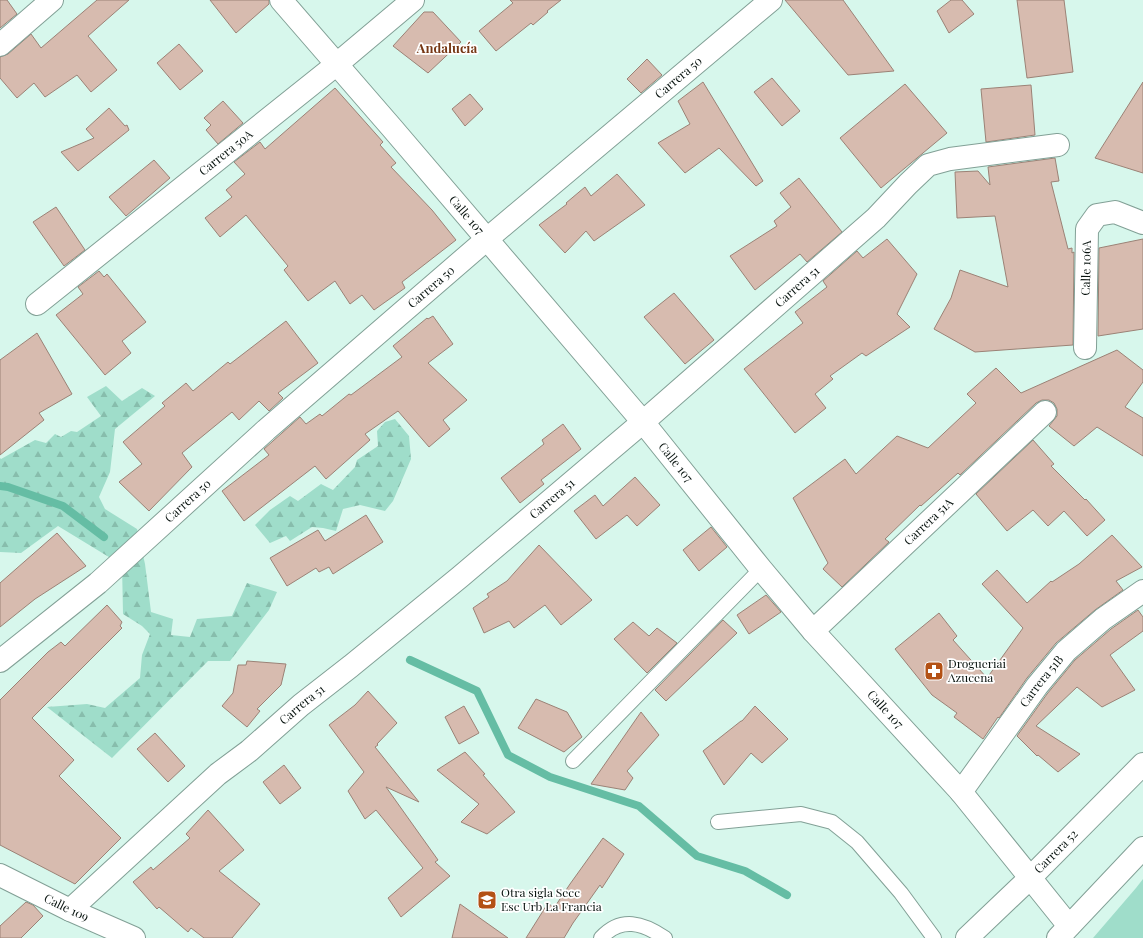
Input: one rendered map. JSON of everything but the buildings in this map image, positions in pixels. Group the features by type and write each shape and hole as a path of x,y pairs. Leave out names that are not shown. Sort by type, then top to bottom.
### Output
{"street":[{"path":"0,45 52,0"},
{"name":"Calle 107","path":"281,0 644,422 761,569 813,631 961,792 1030,878 1064,932"},
{"name":"Carrera 50A","path":"38,304 337,64 413,0"},
{"name":"Carrera 50","path":"0,661 98,583 266,430 488,239 771,0"},
{"name":"Carrera 51","path":"70,910 218,774 249,751 301,705 460,577 644,422 876,218 928,165 950,159 1058,145"},
{"name":"Calle 106A","path":"1085,348 1087,230 1097,215 1115,212 1143,223"},
{"name":"Carrera 51A","path":"813,631 1044,412"},
{"name":"Carrera 51B","path":"961,792 1037,686 1066,650 1103,619 1143,591"},
{"name":"Carrera 52","path":"967,938 1030,878 1143,764"},
{"path":"1064,932 1143,848"},
{"name":"Calle 109","path":"0,875 70,910 134,938"}],"lane":[{"path":"573,761 761,569"},
{"path":"718,822 801,814 832,822 857,842 901,893 934,938"},
{"path":"601,938 608,930 623,923 637,924 656,932 665,938"}],"green space":[{"path":"106,386 122,401 142,388 155,396 115,429 110,472 99,497 105,509 137,529 145,564 151,612 173,619 171,635 190,637 197,619 232,616 247,583 277,592 269,610 230,661 208,661 112,758 47,707 87,704 105,708 140,678 142,655 150,634 142,626 123,614 122,565 58,526 21,553 0,552 0,458 1,459 35,440 46,443 55,434 61,437 71,431 77,432 101,416 87,397"},
{"path":"395,419 409,436 411,459 393,501 385,511 360,505 343,509 336,531 312,527 290,541 286,536 270,543 255,525 270,510 290,496 298,501 321,484 333,490 355,467 357,460 378,446 377,431 385,422"},
{"path":"1143,879 1143,938 1093,938 1136,888"}],"waterway":[{"path":"0,486 8,487 63,506 104,537"},
{"path":"410,660 477,691 508,755 550,777 639,806 697,856 745,871 787,895"}],"place":[{"name":"Drogueriai Azucena","path":"934,671"},
{"name":"Otra sigla Secc Esc Urb La Francia","path":"487,900"}],"district":[{"name":"Andalucía","path":"447,48"}]}
